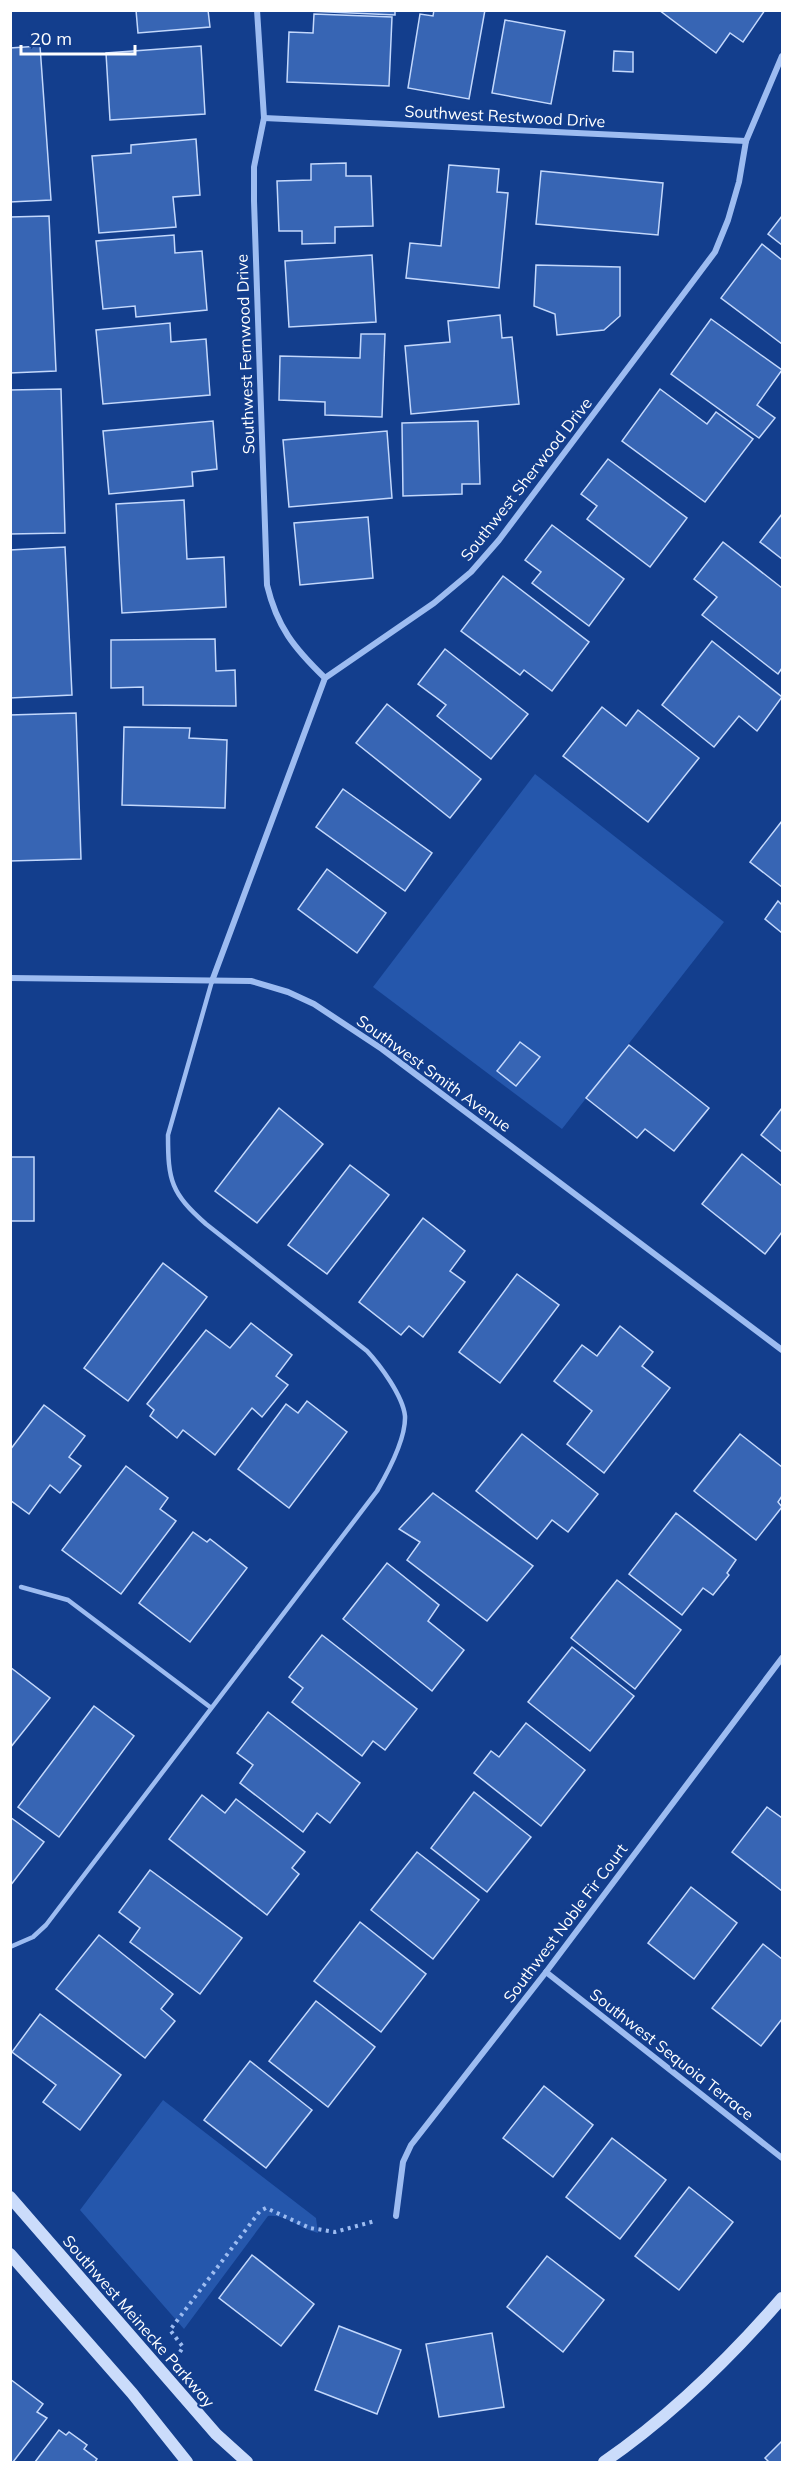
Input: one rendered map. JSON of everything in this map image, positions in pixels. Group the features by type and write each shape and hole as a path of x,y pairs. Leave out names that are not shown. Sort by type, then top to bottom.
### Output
{"main road":[{"name":"Southwest Meinecke Parkway","path":"10,2197 222,2440 248,2463"},
{"path":"11,2256 132,2393 187,2463"},
{"path":"604,2463 666,2415 714,2371 783,2298"}],"street":[{"name":"Southwest Fernwood Drive","path":"257,10 264,118 254,166 254,201 267,585 273,610 286,637 325,678"},
{"name":"Southwest Sherwood Drive","path":"325,678 434,603 471,572 499,540 715,252 734,201 746,141 783,56"},
{"name":"Southwest Restwood Drive","path":"264,118 746,141"},
{"path":"213,981 325,678"},
{"name":"Southwest Smith Avenue","path":"10,978 251,981 288,992 315,1004 382,1049 783,1350"},
{"name":"Southwest Noble Fir Court","path":"396,2216 403,2162 411,2145 546,1972 783,1658"},
{"name":"Southwest Sequoia Terrace","path":"546,1972 783,2158"}],"lane":[{"path":"10,1947 33,1937 46,1925 377,1491 391,1467 400,1440 405,1415 383,1369 367,1351 206,1224 184,1204 172,1185 168,1161 168,1135 213,981"},
{"path":"21,1587 68,1600 210,1707"}],"path":[{"path":"163,2374 183,2347 170,2330 260,2211 266,2208 310,2228 335,2232 396,2216"}],"shaded area":[{"path":"535,774 724,922 562,1129 373,987"},
{"path":"163,2100 316,2218 318,2233 287,2219 268,2216 184,2329 80,2210"}],"building":[{"path":"136,10 208,10 210,27 138,33"},
{"path":"285,10 395,10 395,15"},
{"path":"434,10 485,10 469,99 408,88 420,14 433,16"},
{"path":"659,10 765,10 743,42 730,33 716,53"},
{"path":"314,14 392,17 389,86 287,82 289,32 313,33"},
{"path":"505,20 565,31 551,104 492,93"},
{"path":"40,46 51,200 10,202 10,48"},
{"path":"201,46 205,114 110,120 106,53"},
{"path":"614,51 633,52 633,72 613,71"},
{"path":"196,139 200,195 173,197 176,227 99,233 92,156 131,153 131,145"},
{"path":"346,163 346,176 371,176 373,226 335,227 335,243 302,244 302,231 279,231 277,181 311,180 311,164"},
{"path":"449,165 499,169 497,192 508,193 499,288 406,278 410,243 441,246"},
{"path":"541,171 663,183 658,235 536,224"},
{"path":"49,216 56,371 10,373 10,217"},
{"path":"782,216 782,245 768,234"},
{"path":"174,235 175,253 202,251 207,310 136,317 135,306 103,309 96,241"},
{"path":"762,244 782,260 782,344 721,298"},
{"path":"372,255 376,322 289,327 285,261"},
{"path":"536,265 620,267 620,316 604,330 557,335 555,314 534,306"},
{"path":"500,315 502,338 512,337 519,404 411,414 405,346 450,342 448,321"},
{"path":"711,319 782,370 757,405 775,418 759,438 671,374"},
{"path":"170,323 171,342 206,339 210,395 103,404 96,330"},
{"path":"361,334 385,334 382,417 325,415 325,402 279,400 280,356 360,358"},
{"path":"61,389 65,533 10,534 10,390"},
{"path":"660,389 707,424 716,412 753,439 705,502 622,441"},
{"path":"213,421 217,469 192,472 193,486 109,494 103,431"},
{"path":"478,421 480,484 462,484 462,494 403,496 402,423"},
{"path":"387,431 392,498 289,507 283,440"},
{"path":"608,459 687,518 650,567 587,519 597,506 581,494"},
{"path":"184,500 187,559 224,557 226,607 122,613 116,504"},
{"path":"782,514 782,559 760,542"},
{"path":"368,517 373,578 300,585 294,523"},
{"path":"552,525 624,579 589,626 532,583 541,572 525,560"},
{"path":"723,542 782,588 782,668 778,674 702,615 717,597 694,579"},
{"path":"65,547 72,695 10,698 10,550"},
{"path":"503,576 589,642 552,691 524,670 520,675 461,631"},
{"path":"215,639 216,671 235,670 236,706 143,705 143,687 111,688 111,640"},
{"path":"712,641 782,697 757,731 739,716 714,747 662,705"},
{"path":"445,649 528,714 491,759 437,716 446,705 418,684"},
{"path":"387,704 481,779 450,818 356,743"},
{"path":"602,707 626,726 638,710 699,758 648,822 563,756"},
{"path":"76,713 81,859 10,861 10,715"},
{"path":"124,727 190,728 189,738 227,740 225,808 122,805"},
{"path":"343,789 432,853 405,891 316,827"},
{"path":"782,821 782,887 750,862"},
{"path":"327,869 386,913 357,953 298,909"},
{"path":"778,901 782,905 782,933 765,919"},
{"path":"520,1042 540,1057 516,1086 497,1071"},
{"path":"629,1045 709,1108 674,1151 645,1129 637,1138 586,1098"},
{"path":"279,1108 323,1144 257,1223 215,1191"},
{"path":"782,1108 782,1152 761,1135"},
{"path":"742,1154 782,1186 782,1232 765,1254 702,1204"},
{"path":"10,1157 34,1157 34,1221 10,1221"},
{"path":"350,1165 389,1195 327,1274 288,1245"},
{"path":"423,1218 465,1251 450,1271 465,1282 423,1337 409,1326 401,1335 359,1302"},
{"path":"163,1263 207,1297 128,1401 84,1368"},
{"path":"517,1274 559,1305 500,1383 459,1352"},
{"path":"251,1323 292,1355 276,1376 288,1385 262,1417 252,1408 215,1455 183,1430 177,1438 150,1416 154,1410 147,1404 206,1330 230,1348"},
{"path":"620,1326 653,1352 642,1366 670,1388 604,1473 567,1444 592,1411 554,1381 582,1345 597,1356"},
{"path":"307,1401 347,1432 289,1508 238,1469 286,1404 298,1413"},
{"path":"44,1405 85,1436 69,1457 81,1466 60,1493 50,1485 29,1514 10,1500 10,1450"},
{"path":"522,1434 598,1494 568,1532 552,1520 537,1539 476,1491"},
{"path":"740,1434 782,1467 782,1496 778,1502 782,1507 756,1540 694,1491"},
{"path":"126,1466 168,1498 160,1509 176,1521 121,1594 62,1550"},
{"path":"433,1493 533,1566 487,1621 407,1560 420,1542 399,1529"},
{"path":"676,1513 736,1560 727,1573 729,1575 713,1595 703,1588 682,1615 629,1574"},
{"path":"193,1532 207,1542 210,1539 247,1568 190,1642 139,1603"},
{"path":"387,1563 439,1605 428,1621 464,1650 432,1691 343,1619"},
{"path":"617,1580 681,1630 635,1689 571,1638"},
{"path":"322,1635 417,1709 385,1750 373,1741 362,1756 292,1702 303,1688 289,1677"},
{"path":"572,1647 634,1696 590,1751 528,1702"},
{"path":"10,1667 50,1698 10,1748"},
{"path":"94,1706 134,1736 59,1837 18,1807"},
{"path":"268,1712 360,1783 330,1823 317,1813 303,1832 240,1783 253,1765 237,1753"},
{"path":"526,1723 585,1770 541,1826 474,1773 491,1751 499,1757"},
{"path":"474,1792 531,1837 487,1892 431,1848"},
{"path":"202,1795 225,1813 236,1799 305,1852 292,1868 299,1874 267,1915 169,1839"},
{"path":"767,1807 782,1818 782,1891 732,1852"},
{"path":"10,1817 44,1842 10,1886"},
{"path":"417,1852 479,1900 433,1959 371,1910"},
{"path":"150,1870 242,1938 200,1994 130,1942 140,1928 119,1912"},
{"path":"691,1887 737,1923 694,1979 648,1943"},
{"path":"360,1922 426,1974 381,2032 314,1981"},
{"path":"99,1935 173,1994 161,2009 175,2021 145,2058 56,1989"},
{"path":"763,1944 782,1959 782,2019 761,2046 712,2008"},
{"path":"316,2001 375,2047 328,2107 269,2061"},
{"path":"40,2014 121,2075 80,2130 43,2102 56,2085 12,2052"},
{"path":"250,2061 312,2110 266,2168 204,2120"},
{"path":"544,2086 593,2125 553,2177 503,2138"},
{"path":"612,2138 666,2180 620,2239 566,2197"},
{"path":"689,2187 733,2222 679,2290 635,2256"},
{"path":"252,2255 314,2304 281,2346 219,2298"},
{"path":"547,2256 604,2300 563,2352 507,2307"},
{"path":"339,2326 401,2350 377,2414 315,2390"},
{"path":"492,2333 504,2407 439,2417 426,2344"},
{"path":"10,2379 43,2404 37,2412 47,2418 13,2462 10,2462"},
{"path":"59,2430 66,2435 69,2432 87,2445 84,2449 97,2459 95,2462 35,2462"},
{"path":"782,2441 782,2462 769,2462 765,2458"}]}
